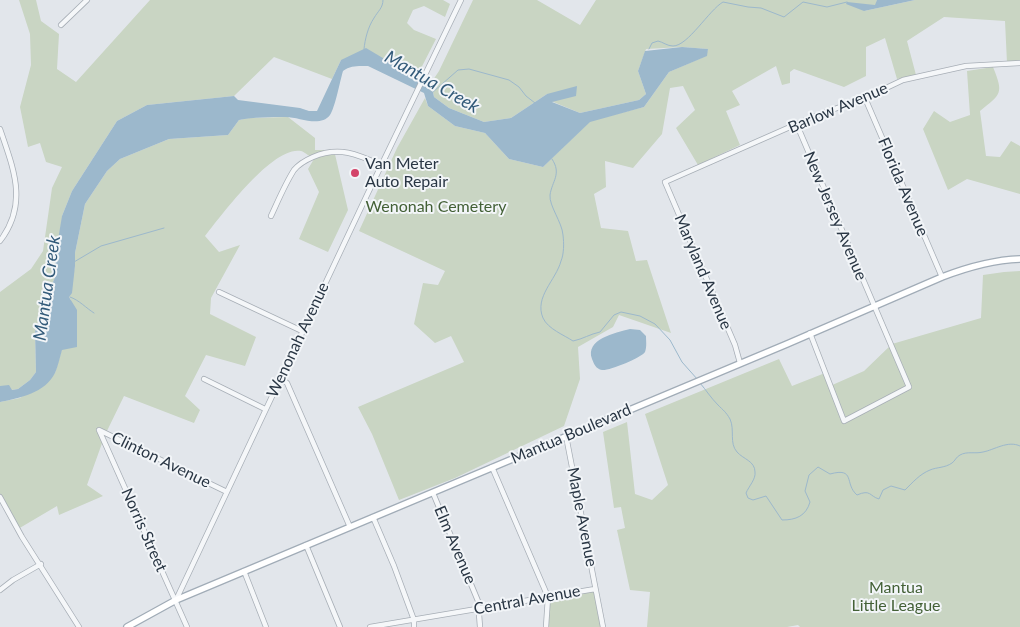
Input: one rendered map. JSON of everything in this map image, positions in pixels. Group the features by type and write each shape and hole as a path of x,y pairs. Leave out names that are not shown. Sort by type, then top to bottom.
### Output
{"main road":[{"name":"Mantua Boulevard","path":"127,627 176,600 350,527 375,520 492,467 942,277 985,262 1020,258"}],"street":[{"path":"61,25 87,0"},
{"name":"Wenonah Avenue","path":"176,600 459,1"},
{"name":"Barlow Avenue","path":"665,182 815,116 865,98 904,80 966,66 1020,63"},
{"name":"Florida Avenue","path":"865,98 942,277"},
{"name":"New Jersey Avenue","path":"797,125 909,387 844,421 810,333"},
{"path":"0,128 17,191 14,213 6,233 0,240"},
{"path":"271,216 296,168 315,156 337,150 360,156 381,165"},
{"name":"Maryland Avenue","path":"665,182 735,345 740,363"},
{"path":"219,292 302,331"},
{"path":"280,378 287,383 350,527"},
{"path":"204,379 265,409"},
{"name":"Clinton Avenue","path":"100,433 99,430 226,492"},
{"name":"Norris Street","path":"100,433 187,627"},
{"name":"Maple Avenue","path":"566,436 603,627"},
{"path":"492,467 548,597 546,627"},
{"name":"Elm Avenue","path":"433,493 478,601 480,627"},
{"path":"0,497 22,537 41,564 79,627"},
{"path":"1,512 6,508"},
{"path":"375,520 414,620 414,627"},
{"path":"306,545 340,627"},
{"path":"0,590 41,564"},
{"path":"244,571 266,627"},
{"name":"Central Avenue","path":"370,627 595,589"}],"green space":[{"path":"19,0 36,0 41,21 59,34 57,69 76,82 150,0 443,0 450,4 445,17 424,6 413,10 407,23 414,30 436,39 415,80 398,67 341,60 332,79 274,57 234,96 147,105 117,121 72,191 62,216 61,246 55,261 57,273 45,300 35,332 36,372 30,380 18,389 11,390 0,386 0,292 31,269 43,251 52,188 62,167 46,162 40,143 28,147 20,107 31,65 30,34"},
{"name":"Wenonah Cemetery","path":"473,0 537,0 580,25 596,0 877,0 876,5 864,11 915,0 1020,0 1020,62 1007,63 1005,21 944,17 907,41 916,75 897,79 885,38 866,47 866,76 844,87 794,69 790,72 790,83 782,85 776,66 732,91 740,105 726,111 740,145 698,165 676,128 695,110 683,86 670,88 662,134 633,168 605,161 606,187 594,194 601,228 628,231 636,261 647,260 671,333 619,315 613,327 578,347 580,379 564,426 455,478 399,500 372,434 358,407 464,362 451,336 435,343 414,324 423,283 438,285 445,271 359,231 397,148 425,98 428,106 455,126 485,133 509,159 543,167 590,121 644,107 669,72 706,56 708,49 682,47 646,49 638,71 646,94 639,100 580,113 551,101 547,94 511,118 484,122 449,108 434,97 433,92 427,89 439,71"},
{"path":"993,67 999,83 998,93 980,111 986,156 1000,157 1011,141 1020,146 1020,194 967,179 948,190 923,129 934,111 950,122 970,115 967,71"},
{"path":"288,117 315,138 315,150 334,150 348,210 328,252 299,239 319,192 308,169 314,159 301,151 289,152 276,159 248,184 205,236 219,252 240,245 211,298 210,314 256,337 245,366 206,355 185,396 200,410 194,423 124,396 105,435 87,485 103,496 59,515 57,506 18,529 0,499 0,402 20,398 55,373 62,349 71,300 69,297 75,266 75,253 85,204 107,171 120,159 169,139 228,135 239,120"},
{"name":"Mantua Little League","path":"1020,271 1020,627 800,627 798,625 787,627 647,627 650,592 630,590 617,530 625,528 621,507 614,508 603,432 627,422 635,494 652,500 668,485 645,414 779,359 792,386 825,373 830,386 864,371 892,344 981,318 983,275"},
{"path":"594,589 602,627 544,627 546,597"}],"water":[{"path":"877,0 915,0 864,11 846,4 847,2 875,5"},
{"path":"682,47 708,49 707,56 669,72 644,107 590,122 543,167 509,159 485,133 455,126 428,106 424,93 368,66 352,67 343,71 332,112 326,119 321,121 309,121 291,117 239,120 228,135 169,139 120,159 107,171 85,204 75,253 72,293 69,297 77,310 77,347 62,350 51,380 38,390 24,396 0,402 0,386 9,385 12,390 18,389 30,380 36,372 35,332 45,300 57,273 55,261 60,246 58,240 62,216 72,191 117,121 147,105 234,96 238,100 317,111 341,60 366,48 398,67 433,92 434,97 449,108 484,122 511,118 547,94 577,86 576,96 552,102 580,113 639,100 646,94 638,71 645,51"},
{"path":"630,329 640,330 646,336 645,352 631,361 606,370 597,367 592,359 591,352 593,346 603,338"}],"waterway":[{"path":"364,49 368,29 383,0"},
{"name":"Mantua Creek","path":"649,49 652,43 658,41 671,46 679,44 692,34 711,12 723,2 761,8 784,17 803,2 827,7 847,2"},
{"path":"433,92 458,70 469,69 509,80 535,103"},
{"path":"552,159 555,164 556,177 550,199 562,230 564,248 558,268 541,303 545,322 552,329 573,341 600,332 614,315 621,312 640,316 655,324 670,340 682,362 698,380"},
{"path":"74,262 101,246 164,228"},
{"path":"70,297 94,313"},
{"path":"700,383 730,419 733,445 737,452 753,465 755,475 746,493 748,498 753,500 766,496 782,520 796,518 806,511 810,502 805,491 809,475 818,467 830,474 838,472 847,475 853,491 857,495 867,493 879,499 883,490 891,486 905,490 923,474 949,465 963,454 983,452 1011,444 1020,446"}],"place":[{"name":"Van Meter Auto Repair","path":"355,173"}]}
